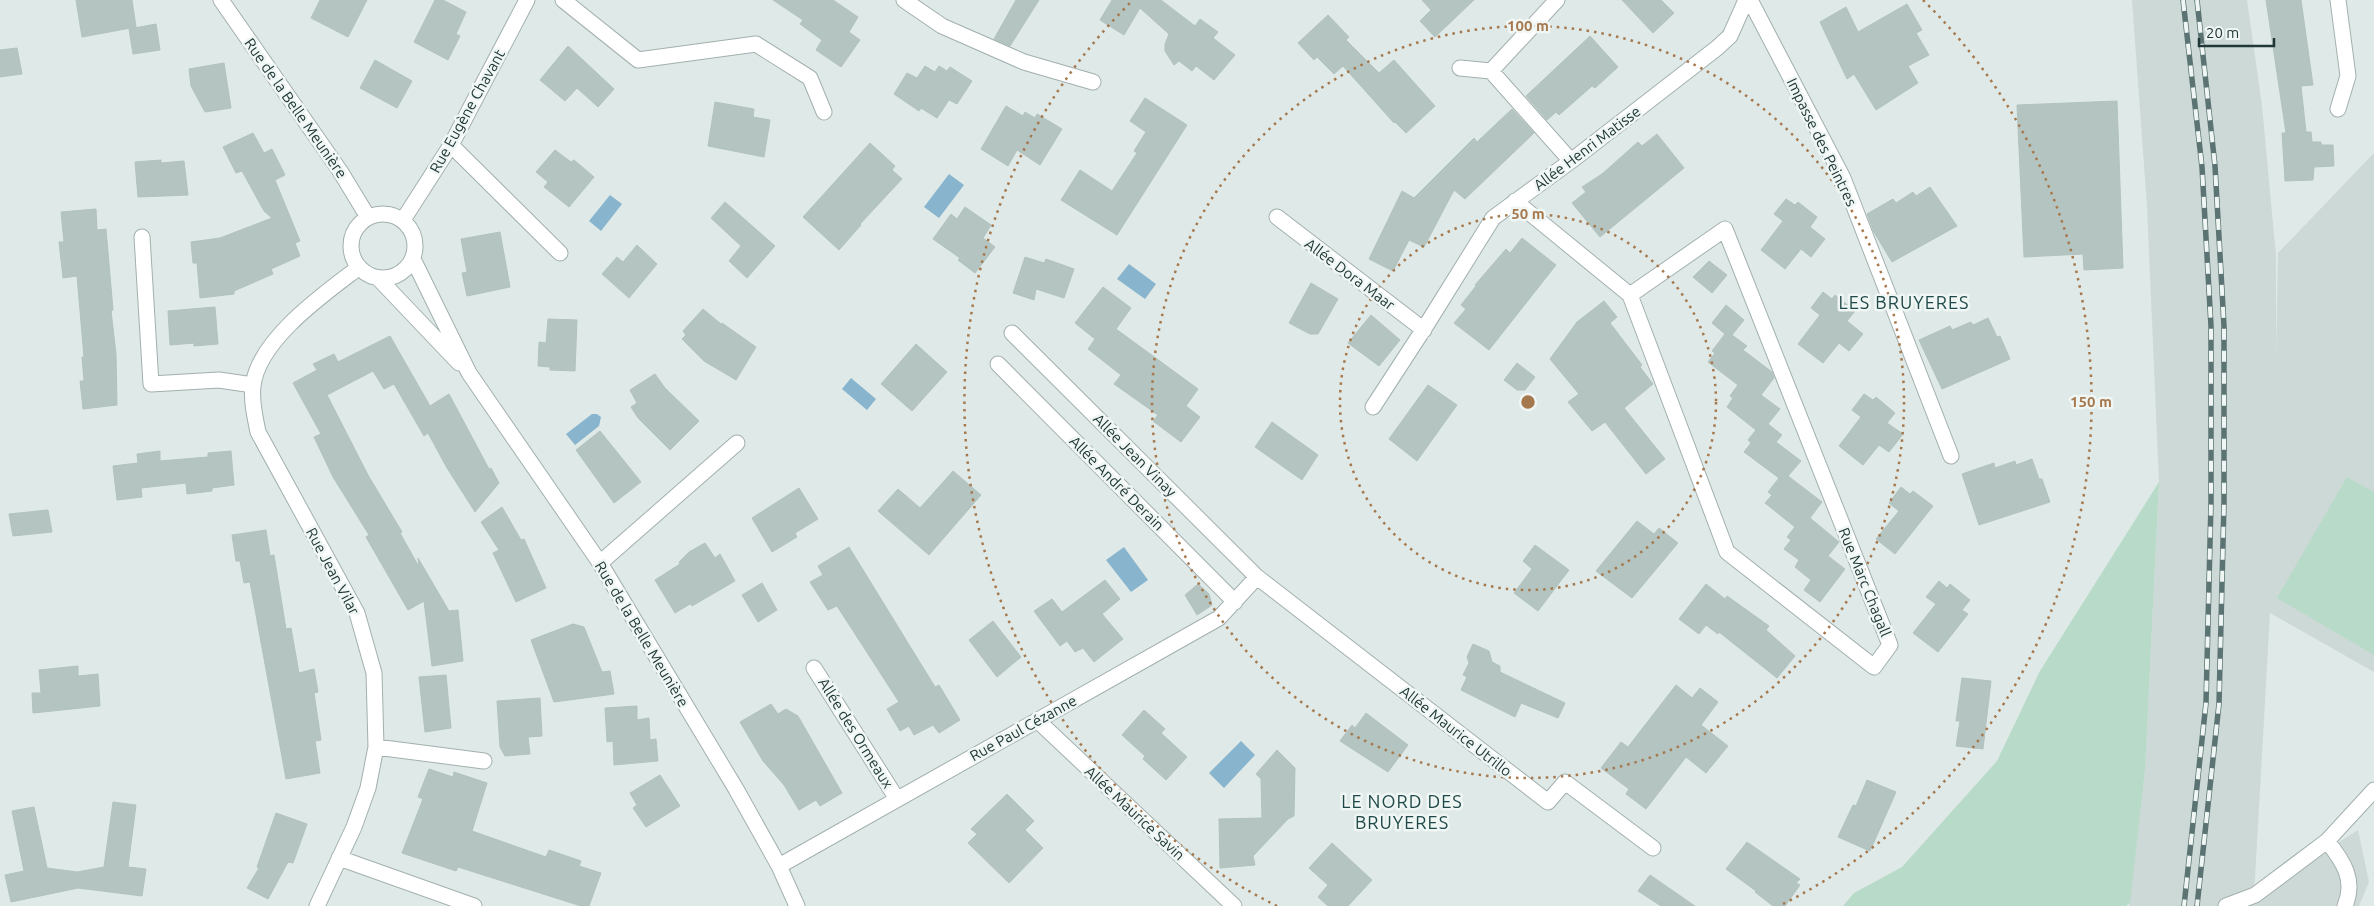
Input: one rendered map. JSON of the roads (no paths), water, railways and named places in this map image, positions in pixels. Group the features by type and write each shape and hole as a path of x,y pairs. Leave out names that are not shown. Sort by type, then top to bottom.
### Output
{"street":[{"name":"Rue de la Belle Meunière","path":"221,0 340,171 368,217"},
{"name":"Rue Eugène Chavant","path":"403,220 451,145 527,0"},
{"path":"563,0 638,60 756,44 810,78 824,112"},
{"path":"904,0 942,26 1024,62 1093,82"},
{"path":"1491,71 1557,0"},
{"name":"Allée Henri Matisse","path":"1373,407 1424,330 1493,218 1571,161 1717,48 1730,36 1746,0"},
{"name":"Impasse des Peintres","path":"1750,0 1843,178 1950,456"},
{"path":"2338,0 2348,76 2338,109"},
{"path":"1460,68 1491,71 1571,161"},
{"path":"451,145 560,253"},
{"path":"1515,201 1630,295"},
{"path":"380,213 392,215 403,220 412,231 416,245 413,259 405,270 393,278 379,279 368,275 358,268 351,255 351,240 357,226 368,217 380,213"},
{"name":"Allée Dora Maar","path":"1277,217 1424,330"},
{"name":"Rue Marc Chagall","path":"1725,229 1890,645 1874,667 1727,552 1630,295 1725,229"},
{"path":"142,237 151,384 219,380 253,385"},
{"name":"Rue de la Belle Meunière","path":"413,259 469,373 600,563 736,789 779,866 797,906"},
{"name":"Rue Jean Vilar","path":"317,906 354,827 368,788 376,747 374,673 357,613 258,432 254,412 253,385 261,361 273,343 315,302 358,268"},
{"name":"Rue de la Belle Meunière","path":"379,279 469,373"},
{"name":"Allée Jean Vinay","path":"1012,333 1257,577"},
{"name":"Allée André Derain","path":"998,364 1235,602"},
{"path":"600,563 737,443"},
{"name":"Rue Paul Cézanne","path":"779,866 1219,618 1257,577"},
{"name":"Allée Maurice Utrillo","path":"1257,577 1548,802 1564,782 1653,848"},
{"name":"Allée des Ormeaux","path":"814,668 898,799"},
{"name":"Allée Maurice Savin","path":"1037,720 1234,906"},
{"path":"376,747 484,761"},
{"path":"2226,906 2255,894 2327,841 2374,790"},
{"path":"2327,841 2346,869 2348,876 2349,897 2345,906"},
{"path":"339,858 474,906"}],"water":[{"path":"949,174 964,185 939,218 924,207"},
{"path":"610,195 622,204 601,231 589,221"},
{"path":"1129,264 1156,284 1145,299 1117,279"},
{"path":"851,378 876,399 867,410 842,389"},
{"path":"592,414 597,414 601,417 599,426 575,445 566,434"},
{"path":"1124,547 1148,580 1131,592 1106,560"},
{"path":"1241,741 1255,755 1224,788 1209,773"}],"railway":[{"path":"2183,0 2202,167 2211,326 2211,503 2206,703 2184,906"},
{"path":"2197,0 2215,166 2224,326 2224,503 2219,704 2197,906"}],"district":[{"name":"LES BRUYERES","path":"1904,302"},
{"name":"LE NORD DES BRUYERES","path":"1402,811"}]}
